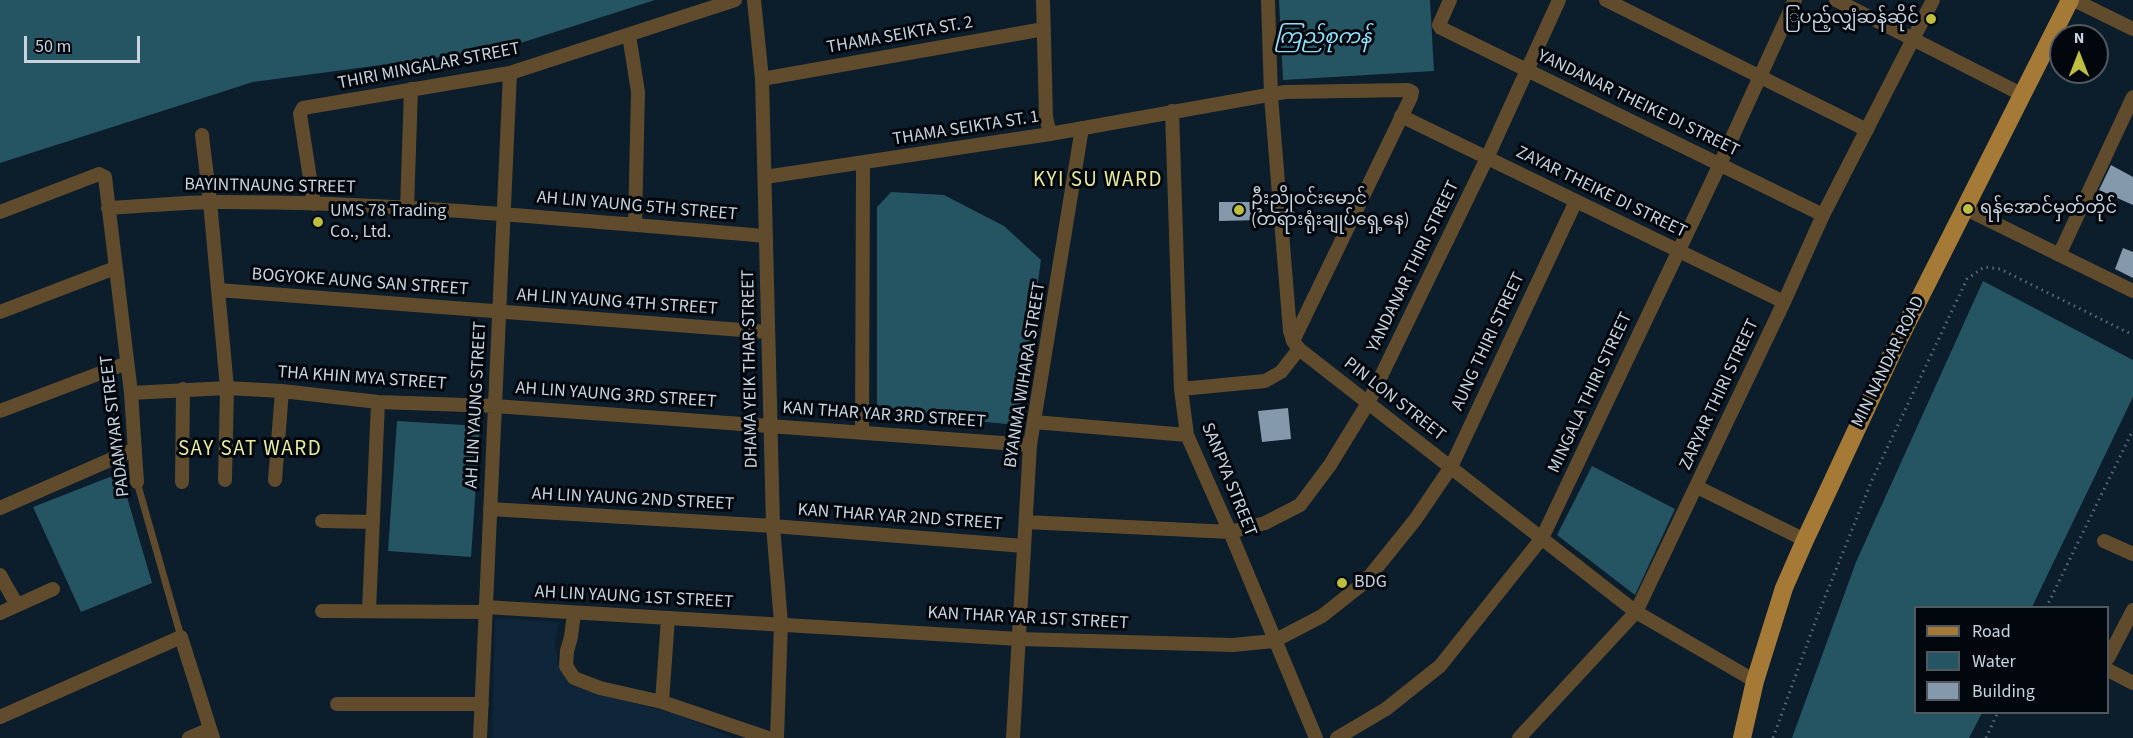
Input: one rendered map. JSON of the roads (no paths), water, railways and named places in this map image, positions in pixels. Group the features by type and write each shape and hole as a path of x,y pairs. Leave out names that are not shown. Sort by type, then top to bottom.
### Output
{"main road":[{"name":"MIN NANDAR ROAD","path":"1742,738 1755,681 1784,588 1804,540 1895,347 2070,0"}],"street":[{"name":"THIRI MINGALAR STREET","path":"314,204 301,110 510,73 735,0"},
{"name":"DHAMA YEIK THAR STREET","path":"754,0 762,79 773,526 781,623 777,738"},
{"path":"1043,0 1046,117 1050,134"},
{"path":"1268,0 1271,96 1290,331 1296,345"},
{"name":"YANDANAR THEIKE DI STREET","path":"1450,0 1439,25 1441,28 1822,215"},
{"name":"YANDANAR THIRI STREET","path":"1026,522 1230,532 1265,523 1300,505 1330,465 1368,403 1487,158 1559,0"},
{"path":"1606,0 1867,130"},
{"name":"MINGALA THIRI STREET","path":"1337,738 1386,709 1440,666 1542,538 1720,164 1795,0"},
{"path":"1836,0 2023,95"},
{"name":"ZARYAR THIRI STREET","path":"1519,738 1636,612 1784,302 1822,215 1933,0"},
{"path":"2074,0 2133,29"},
{"name":"THAMA SEIKTA ST. 2","path":"762,79 1044,29"},
{"path":"629,35 638,92 635,225"},
{"name":"AH LIN YAUNG STREET","path":"480,738 510,73"},
{"path":"407,209 411,89"},
{"name":"THAMA SEIKTA ST. 1","path":"765,177 1050,134 1285,92 1408,90 1412,92 1411,96 1401,116"},
{"path":"2059,255 2133,97"},
{"name":"SANPYA STREET","path":"1172,111 1181,389 1187,435 1316,738"},
{"path":"1181,389 1265,381 1281,372 1296,345 1401,116"},
{"name":"ZAYAR THEIKE DI STREET","path":"1401,116 1784,302"},
{"name":"BYANMA WIHARA STREET","path":"1012,738 1030,445 1078,164 1082,128"},
{"path":"202,135 227,388 225,480"},
{"path":"862,432 863,163"},
{"name":"PADAMYAR STREET","path":"0,212 102,174 105,177 131,393 137,482"},
{"name":"AUNG THIRI STREET","path":"1274,641 1322,616 1365,582 1415,520 1451,467 1576,201"},
{"name":"BAYINTNAUNG STREET","path":"108,208 210,202 314,204 504,214"},
{"path":"1964,208 2133,291"},
{"name":"AH LIN YAUNG 5TH STREET","path":"504,214 766,236"},
{"path":"0,312 115,268"},
{"name":"BOGYOKE AUNG SAN STREET","path":"218,290 499,312"},
{"name":"AH LIN YAUNG 4TH STREET","path":"499,312 768,332"},
{"name":"PIN LON STREET","path":"1296,345 1636,612 1755,681"},
{"path":"0,411 127,363"},
{"name":"THA KHIN MYA STREET","path":"131,393 227,388 282,391 378,402 495,406"},
{"path":"182,482 183,389"},
{"path":"275,480 282,391"},
{"path":"369,611 378,402"},
{"name":"AH LIN YAUNG 3RD STREET","path":"495,406 770,425"},
{"path":"1034,422 1187,435"},
{"name":"KAN THAR YAR 3RD STREET","path":"770,425 1030,445"},
{"path":"0,508 135,449"},
{"path":"1697,487 1804,540"},
{"name":"AH LIN YAUNG 2ND STREET","path":"490,509 773,526"},
{"path":"322,521 373,522"},
{"name":"KAN THAR YAR 2ND STREET","path":"773,526 1024,546"},
{"path":"2104,541 2133,554"},
{"path":"0,576 17,605"},
{"path":"0,613 53,589"},
{"name":"AH LIN YAUNG 1ST STREET","path":"322,611 485,610 781,623"},
{"path":"2109,656 2133,610"},
{"path":"574,613 566,666 574,678 600,688 662,702 768,738"},
{"path":"662,702 668,618"},
{"name":"KAN THAR YAR 1ST STREET","path":"781,623 1018,639 1233,645 1274,641"},
{"path":"0,717 181,637"},
{"name":"PADAMYAR STREET","path":"181,637 212,734"},
{"path":"2109,671 2133,683"},
{"path":"337,704 482,704"},
{"path":"189,738 212,734"}],"lane":[{"name":"PADAMYAR STREET","path":"137,482 181,637"}],"water":[{"path":"0,0 655,0 502,49 253,82 0,163"},
{"name":"ကြည်စုကန်","path":"1279,0 1430,0 1434,71 1283,80"},
{"path":"891,192 944,195 1004,226 1041,260 1018,425 877,412 877,207"},
{"path":"1983,281 2133,360 2133,397 2032,606 1914,606 1914,714 1981,714 1969,738 1792,738 1856,562"},
{"path":"397,421 480,426 471,557 388,551"},
{"path":"1592,466 1675,509 1635,595 1557,535"},
{"path":"120,473 152,583 81,612 33,507"}],"place":[{"name":"ြပည့်လျှံဆန်ဆိုင်","path":"1931,19"},
{"name":"ရန်အောင်မှတ်တိုင်","path":"1968,209"},
{"name":"ဦးညိုဝင်းမောင် (တရားရုံးချုပ်ရှေ့နေ)","path":"1239,210"},
{"name":"UMS 78 Trading Co., Ltd.","path":"318,222"},
{"name":"BDG","path":"1342,583"}],"district":[{"name":"KYI SU WARD","path":"1098,181"},
{"name":"SAY SAT WARD","path":"250,450"}]}
